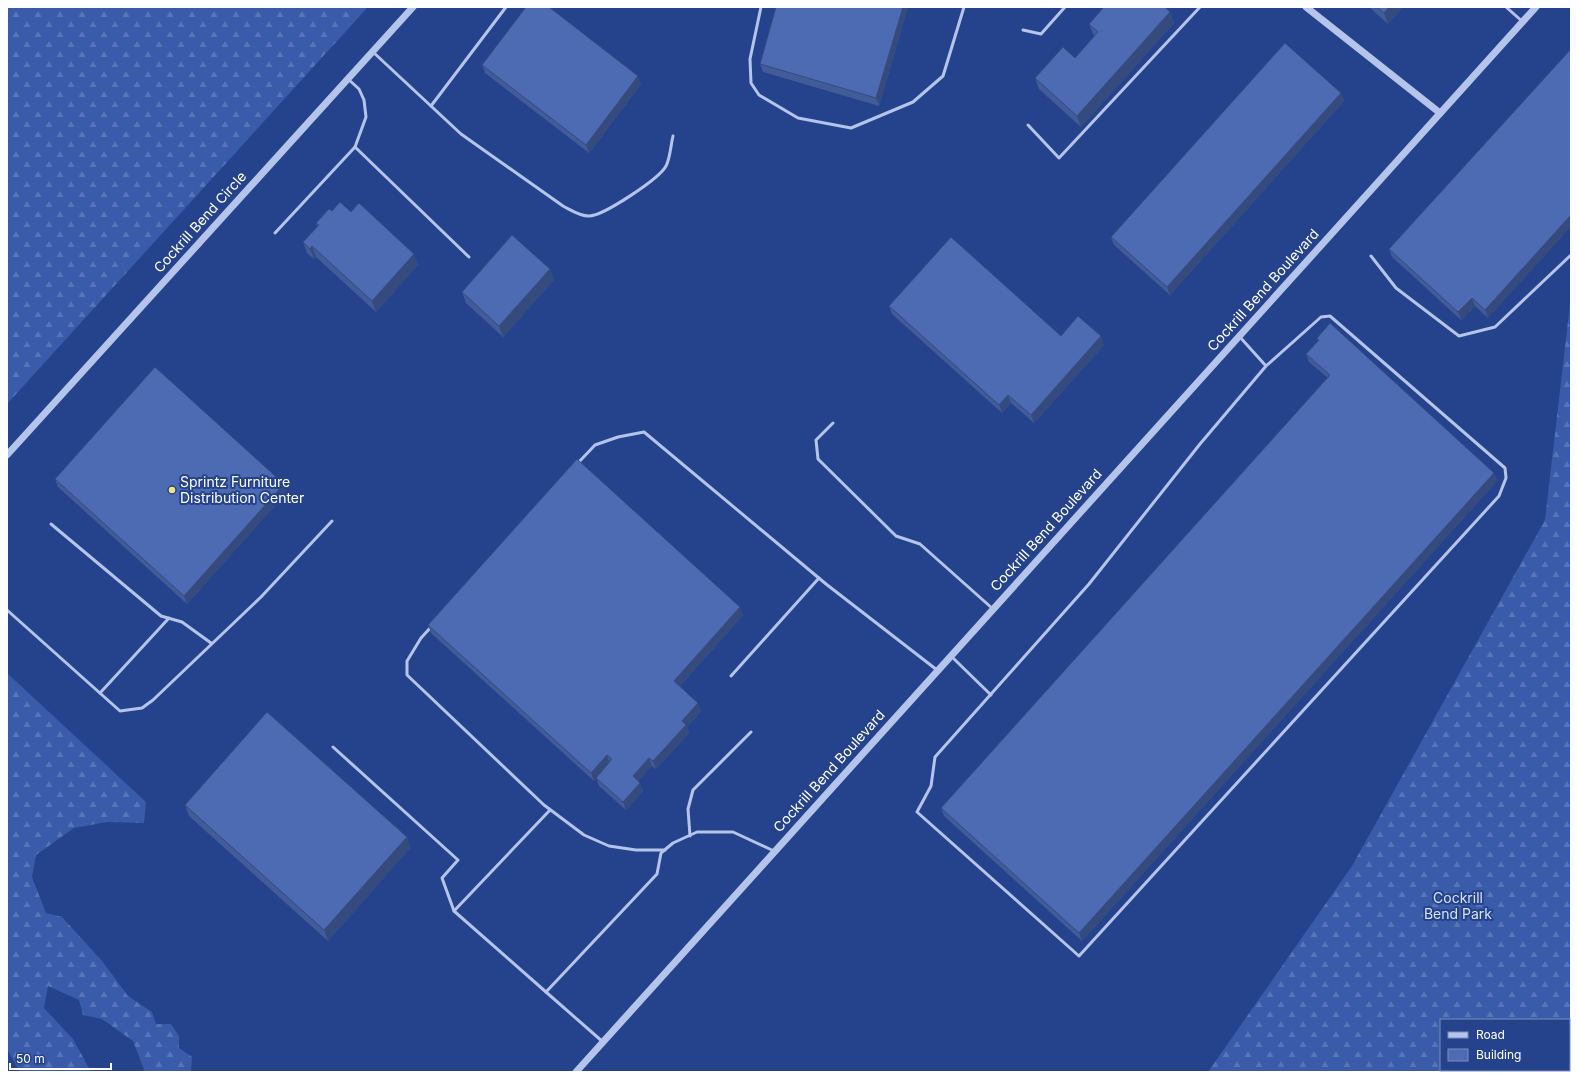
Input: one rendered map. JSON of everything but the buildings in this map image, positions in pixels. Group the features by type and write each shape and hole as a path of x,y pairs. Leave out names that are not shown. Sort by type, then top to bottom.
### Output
{"street":[{"name":"Cockrill Bend Circle","path":"7,455 413,7"},
{"path":"1306,7 1440,113"},
{"name":"Cockrill Bend Boulevard","path":"576,1072 1536,7"}],"lane":[{"path":"431,106 506,7"},
{"path":"761,7 750,59 751,83 759,95 798,118 851,128 913,102 943,76 964,7"},
{"path":"1023,30 1041,34 1065,7"},
{"path":"1028,125 1059,158 1200,7"},
{"path":"1506,7 1523,22"},
{"path":"373,52 461,134 563,206 579,215 590,216 603,211 647,185 666,166 673,136"},
{"path":"275,233 355,147 366,117 364,100 359,89 348,79"},
{"path":"355,147 469,257"},
{"path":"1371,256 1396,288 1459,336 1495,327 1571,255"},
{"path":"1330,316 1504,468 1506,478 1498,496 1079,956 917,812 931,786 935,758 1089,584 1200,444 1266,366 1321,317 1330,316"},
{"path":"1239,336 1266,366"},
{"path":"833,423 816,440 818,459 896,536 920,544 993,609"},
{"path":"574,468 595,445 618,437 644,432 819,578 937,671"},
{"path":"7,610 120,711 142,708 153,700 211,643 261,597 332,521"},
{"path":"51,524 161,616 182,622 211,643"},
{"path":"731,676 819,578"},
{"path":"100,693 168,618"},
{"path":"437,620 421,638 407,661 407,675 550,810 584,835 609,846 636,850 665,850"},
{"path":"951,656 991,695"},
{"path":"690,836 688,809 693,790 751,732"},
{"path":"333,747 458,860 442,878 454,911 603,1042"},
{"path":"454,911 550,810"},
{"path":"546,992 657,874 661,853 673,843 697,832 733,832 775,851"}],"green space":[{"path":"7,7 368,7 7,404"},
{"name":"Cockrill Bend Park","path":"1571,295 1571,1072 1208,1072 1352,866 1545,520"},
{"path":"7,673 146,802 144,823 107,822 74,828 36,855 32,877 46,913 62,917 102,961 128,996 152,1012 156,1024 171,1024 179,1036 179,1048 192,1057 191,1072 145,1072 133,1041 102,1019 83,1015 79,1000 48,986 44,1008 73,1039 91,1072 20,1072 7,1049"}],"place":[{"name":"Sprintz Furniture Distribution Center","path":"172,490"}]}
